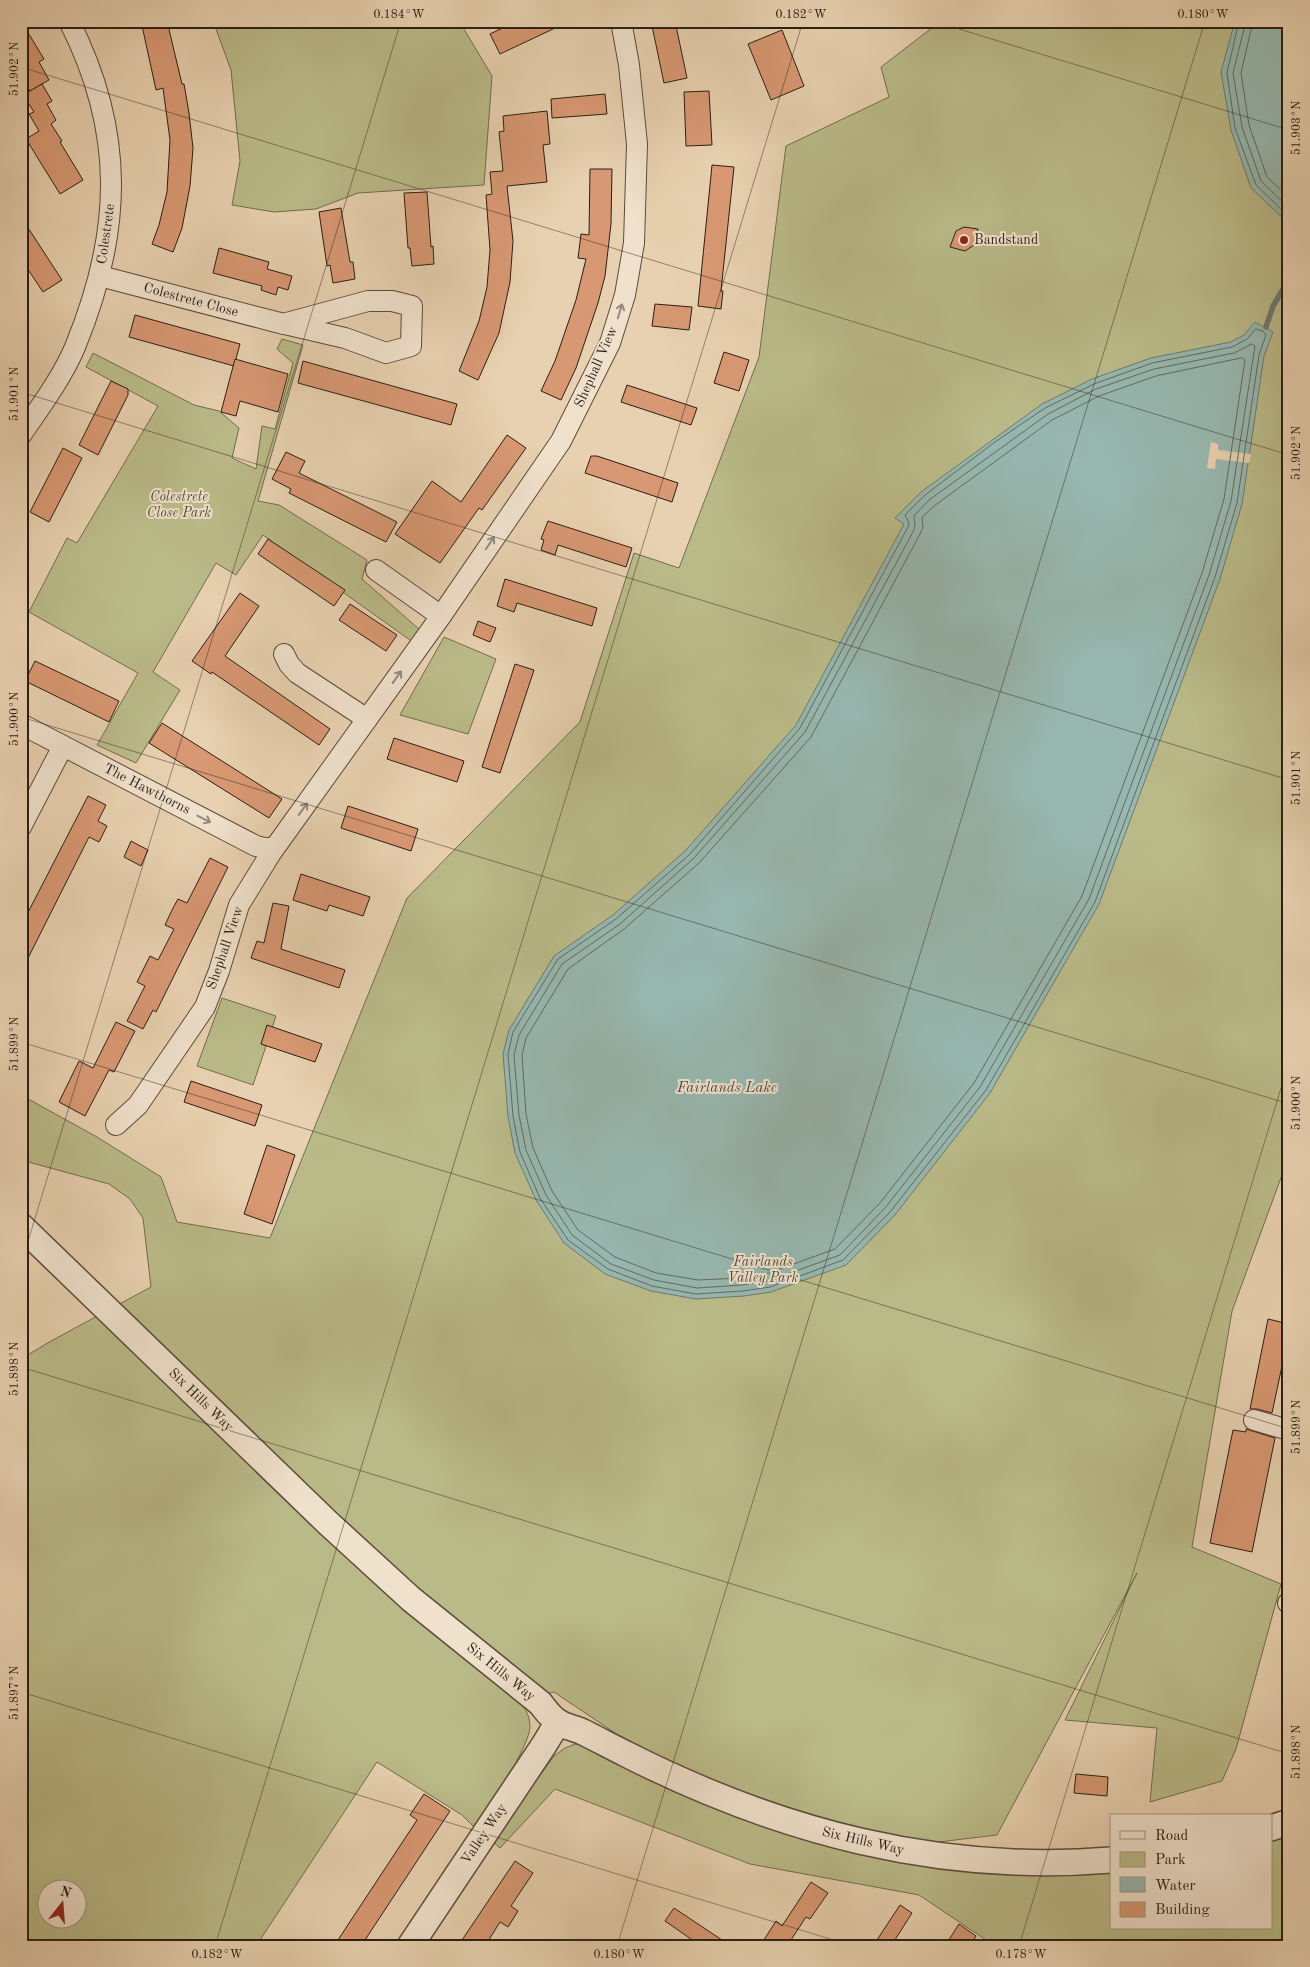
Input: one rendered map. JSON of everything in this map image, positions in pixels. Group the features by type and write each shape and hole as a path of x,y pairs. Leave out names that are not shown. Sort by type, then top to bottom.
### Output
{"street":[{"name":"Colestrete","path":"21,435 40,408 75,349 100,276 111,212 110,151 104,117 91,71 70,21"},
{"name":"Shephall View","path":"116,1126 138,1105 205,1007 219,971 239,905 274,848 441,616 560,441 610,344 625,295 634,243 637,144 629,65 621,21"},
{"name":"Colestrete Close","path":"100,276 283,324 345,338 386,353 411,346 412,306 392,301 368,301 283,324"},
{"path":"376,570 441,616"},
{"path":"284,654 289,664 297,673 367,719"},
{"name":"The Hawthorns","path":"21,724 256,846 274,848"},
{"path":"21,827 63,746"},
{"name":"Six Hills Way","path":"21,1226 328,1522 411,1599 540,1703 558,1722 745,1808 818,1831 924,1854 970,1860 1061,1863 1110,1860"},
{"path":"1254,1420 1289,1430"},
{"name":"Valley Way","path":"410,1946 558,1722"},
{"path":"1272,1828 1289,1822"}],"green space":[{"path":"213,21 459,21 492,76 484,185 358,193 316,209 274,212 232,205 240,161 231,70"},
{"name":"Fairlands Valley Park","path":"941,21 1289,21 1289,1156 1232,1311 1192,1547 1281,1584 1236,1749 1222,1781 1150,1802 1157,1728 1065,1720 1137,1573 997,1835 930,1843 814,1820 693,1774 618,1735 554,1692 521,1702 529,1720 528,1736 508,1778 476,1829 462,1815 377,1762 256,1946 21,1946 21,1359 151,1287 143,1218 130,1199 109,1184 21,1160 21,1095 97,1137 161,1177 177,1222 270,1238 407,898 580,722 634,553 679,568 759,357 786,146 889,97 881,67"},
{"name":"Colestrete Close Park","path":"282,339 303,345 258,501 279,505 367,560 362,579 420,630 414,643 263,535 236,575 216,563 153,672 180,690 136,763 97,745 138,673 29,612 67,538 77,543 158,406 86,367 93,353 194,405 219,411 239,428 232,458 256,469 262,426 275,429 293,363 277,349"},
{"path":"444,637 496,659 468,734 400,715"},
{"path":"222,998 276,1016 253,1085 197,1066"},
{"path":"575,1744 586,1745 773,1827 1110,1869 1110,1930 1272,1930 1272,1838 1289,1833 1289,1946 995,1946 919,1895 750,1864 555,1789 500,1848 492,1841 554,1756"}],"water":[{"path":"1235,21 1289,21 1289,224 1251,188 1231,130 1221,72"},
{"name":"Fairlands Lake","path":"1255,322 1273,332 1264,356 1242,504 1220,579 1099,904 990,1093 894,1216 846,1265 771,1292 696,1299 651,1291 605,1274 564,1243 536,1200 515,1153 508,1116 503,1054 509,1030 554,956 613,915 686,850 796,725 904,524 895,518 921,492 1042,404 1092,379 1151,358 1231,342 1244,335"}],"pier":[{"path":"1211,442 1218,444 1218,450 1251,454 1249,463 1216,459 1215,469 1207,468"}],"building":[{"path":"21,21 44,59 39,62 49,80 30,91 21,76"},
{"path":"141,21 167,21 182,84 184,84 189,113 193,148 190,186 182,228 173,252 152,244 167,192 170,140 163,88 156,90"},
{"path":"517,21 570,21 500,54 490,34"},
{"path":"651,21 675,21 687,78 664,83"},
{"path":"782,30 804,86 771,100 748,44"},
{"path":"42,84 52,101 47,104 56,120 51,124 83,180 60,194 26,139 39,131 29,114 34,112 23,95"},
{"path":"709,91 712,145 686,146 684,92"},
{"path":"605,94 607,114 552,118 551,99"},
{"path":"547,111 550,144 543,145 547,182 507,186 513,241 510,282 499,333 478,380 459,371 479,321 487,287 490,250 486,195 492,194 490,172 503,171 499,132 504,131 503,116"},
{"path":"712,165 734,167 721,291 723,291 721,309 698,306"},
{"path":"590,169 612,169 611,224 605,276 576,368 561,400 541,391 555,361 576,300 586,259 578,258 581,234 589,235"},
{"path":"427,192 434,264 412,266 410,248 408,248 404,193"},
{"path":"341,208 350,262 353,262 355,279 333,283 330,265 327,266 319,212"},
{"path":"21,217 62,280 43,292 21,259"},
{"name":"Bandstand","path":"964,227 978,229 974,245 965,251 950,247 956,231"},
{"path":"219,248 269,262 267,269 292,276 288,290 278,287 276,295 261,290 262,286 213,273"},
{"path":"655,304 692,307 689,330 652,326"},
{"path":"135,315 240,344 234,366 129,337"},
{"path":"724,352 749,360 739,391 714,383"},
{"path":"235,359 288,374 278,412 240,401 236,416 221,412"},
{"path":"303,361 457,404 451,425 298,383"},
{"path":"111,381 128,389 128,395 98,455 79,445"},
{"path":"627,385 697,408 691,425 621,402"},
{"path":"507,435 526,448 482,510 479,508 440,563 395,534 432,481 461,502"},
{"path":"63,448 82,458 49,522 30,512"},
{"path":"286,452 305,461 299,473 397,522 386,542 289,493 291,489 272,479"},
{"path":"591,456 597,456 678,483 672,502 585,473"},
{"path":"548,521 632,548 626,567 558,545 555,555 541,550 544,540 541,539"},
{"path":"268,539 345,590 334,606 258,554"},
{"path":"505,579 597,608 592,626 517,603 514,612 497,606"},
{"path":"240,593 259,606 225,656 330,729 319,745 212,672 211,674 192,661"},
{"path":"350,604 397,635 386,651 339,620"},
{"path":"478,621 496,628 490,642 473,635"},
{"path":"35,661 119,701 109,722 25,681"},
{"path":"515,664 534,670 500,773 482,767"},
{"path":"162,723 282,799 269,818 149,743"},
{"path":"394,738 464,761 457,782 387,759"},
{"path":"88,796 106,805 98,821 107,826 99,842 89,837 21,972 21,926"},
{"path":"348,806 418,829 411,851 341,828"},
{"path":"131,841 148,850 141,866 124,857"},
{"path":"210,858 228,867 156,1012 153,1010 143,1029 127,1021 145,986 137,982 150,956 158,960 174,929 165,925 173,908 178,899 187,903"},
{"path":"301,874 370,897 363,916 329,905 327,911 293,900"},
{"path":"273,903 289,906 281,949 345,970 339,988 251,958 257,941 264,943"},
{"path":"116,1022 135,1031 114,1072 109,1070 85,1116 59,1102 79,1061 93,1068"},
{"path":"267,1025 322,1044 315,1062 261,1044"},
{"path":"191,1081 262,1105 255,1126 184,1102"},
{"path":"267,1145 295,1155 272,1224 244,1214"},
{"path":"1268,1319 1289,1324 1289,1333 1272,1413 1250,1409"},
{"path":"1246,1429 1275,1438 1252,1552 1210,1543 1233,1430 1246,1432"},
{"path":"1076,1774 1108,1777 1107,1796 1074,1793"},
{"path":"424,1794 450,1811 361,1946 334,1946 417,1820 410,1815"},
{"path":"515,1861 533,1873 511,1906 518,1911 508,1927 500,1922 485,1946 458,1946"},
{"path":"811,1882 828,1893 810,1919 806,1917 787,1946 760,1946 776,1921 782,1926"},
{"path":"900,1905 912,1913 891,1946 873,1946"},
{"path":"674,1908 731,1946 701,1946 665,1921"},
{"path":"959,1924 976,1936 970,1946 945,1946"}],"waterway":[{"path":"1266,327 1273,306 1289,279"}],"place":[{"name":"Bandstand","path":"964,240"}]}
